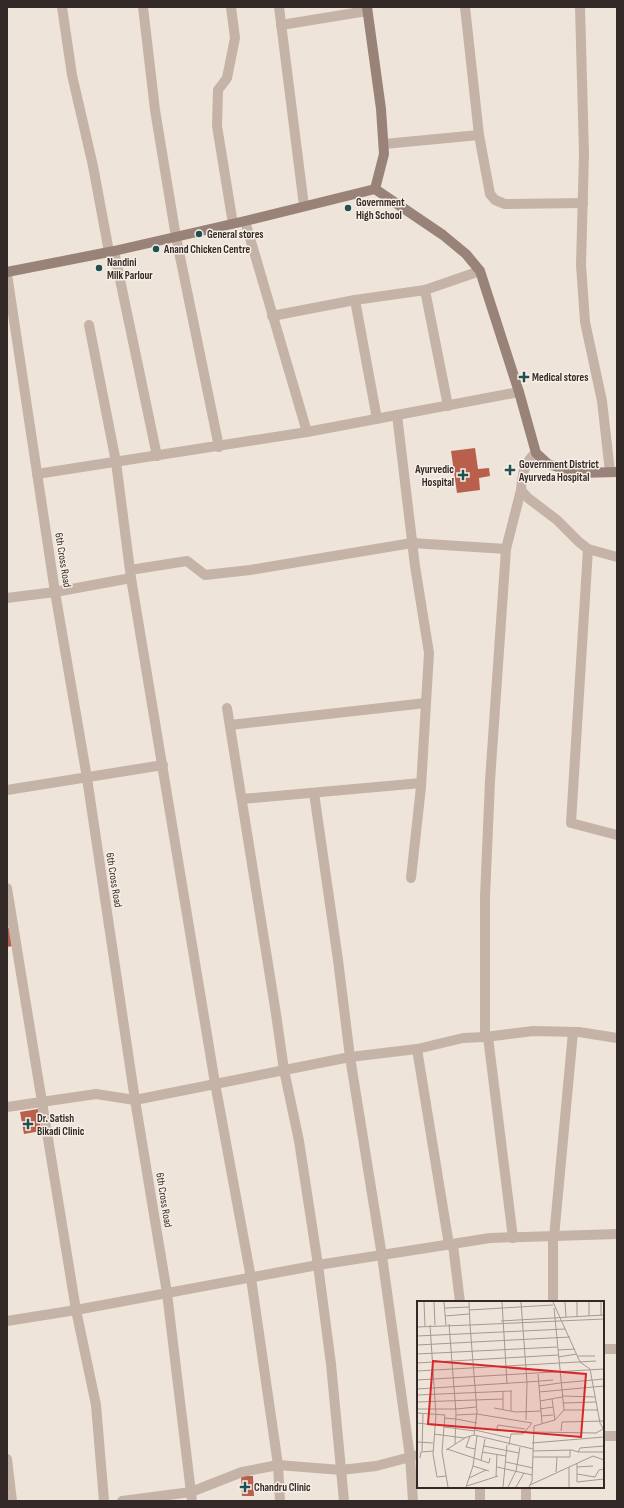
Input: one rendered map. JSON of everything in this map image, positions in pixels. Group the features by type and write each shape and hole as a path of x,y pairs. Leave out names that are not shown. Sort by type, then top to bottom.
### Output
{"street":[{"path":"62,7 72,75 157,456"},
{"path":"143,7 155,110 176,237 219,446"},
{"path":"231,7 235,38 226,78 218,90 217,126 233,224"},
{"path":"279,7 304,206"},
{"path":"465,7 479,135 490,194 495,200 505,204 583,203"},
{"path":"7,273 112,252 375,189 443,235 466,254 480,271 536,453 548,464 578,473 614,472 602,401 585,322 581,265 584,154 580,7"},
{"path":"281,25 367,9 381,109 384,144 384,154 375,189"},
{"path":"384,144 479,135"},
{"path":"245,221 307,432"},
{"path":"272,316 356,300 425,290 480,271"},
{"name":"6th Cross Road","path":"7,273 55,592 87,778 135,1100 167,1293 192,1496"},
{"path":"425,290 448,406"},
{"path":"356,300 377,419"},
{"path":"90,325 116,462 130,574 215,1084 250,1278 278,1464 280,1501"},
{"path":"37,474 307,432 518,392"},
{"path":"397,415 412,543 429,653 421,783 411,878"},
{"path":"513,1238 487,1037 486,889 490,781 506,549 522,490 522,475 530,457 536,453"},
{"path":"522,490 528,498 557,520 588,549 617,557"},
{"path":"7,598 55,592 187,561 205,575 250,570 412,543 506,549"},
{"path":"588,549 571,823 617,835"},
{"path":"230,725 426,702"},
{"path":"228,708 284,1070 299,1141 318,1265 331,1364 344,1501"},
{"path":"7,790 162,766"},
{"path":"242,799 421,783"},
{"path":"314,793 337,952 350,1057 414,1456 413,1501"},
{"path":"7,888 76,1310 96,1405 104,1501"},
{"path":"7,1107 96,1094 135,1100 350,1057 417,1049 462,1038 487,1037 533,1031 573,1032 617,1038"},
{"path":"553,1301 553,1237 573,1032"},
{"path":"417,1049 460,1301"},
{"path":"7,1321 76,1310 318,1265 490,1238 617,1234"},
{"path":"604,1349 617,1349"},
{"path":"604,1436 617,1436"},
{"path":"122,1501 192,1496 242,1472 278,1464 341,1470 376,1466 414,1456"},
{"path":"7,1459 12,1501"},
{"path":"480,1488 480,1501"},
{"path":"526,1488 526,1501"}],"building":[{"path":"475,448 478,469 489,468 490,476 479,478 480,490 457,493 451,451"},
{"path":"7,928 11,928 13,946 7,947"},
{"path":"38,1109 41,1131 24,1134 20,1112"},
{"path":"241,1476 253,1476 254,1496 242,1496"}],"place":[{"name":"Government High School","path":"348,208"},
{"name":"General stores","path":"199,234"},
{"name":"Anand Chicken Centre","path":"156,249"},
{"name":"Nandini Milk Parlour","path":"99,268"},
{"name":"Medical stores","path":"524,377"},
{"name":"Government District Ayurveda Hospital","path":"510,470"},
{"name":"Ayurvedic Hospital","path":"463,475"},
{"name":"Dr. Satish Bikadi Clinic","path":"28,1124"},
{"name":"Chandru Clinic","path":"245,1487"}]}
